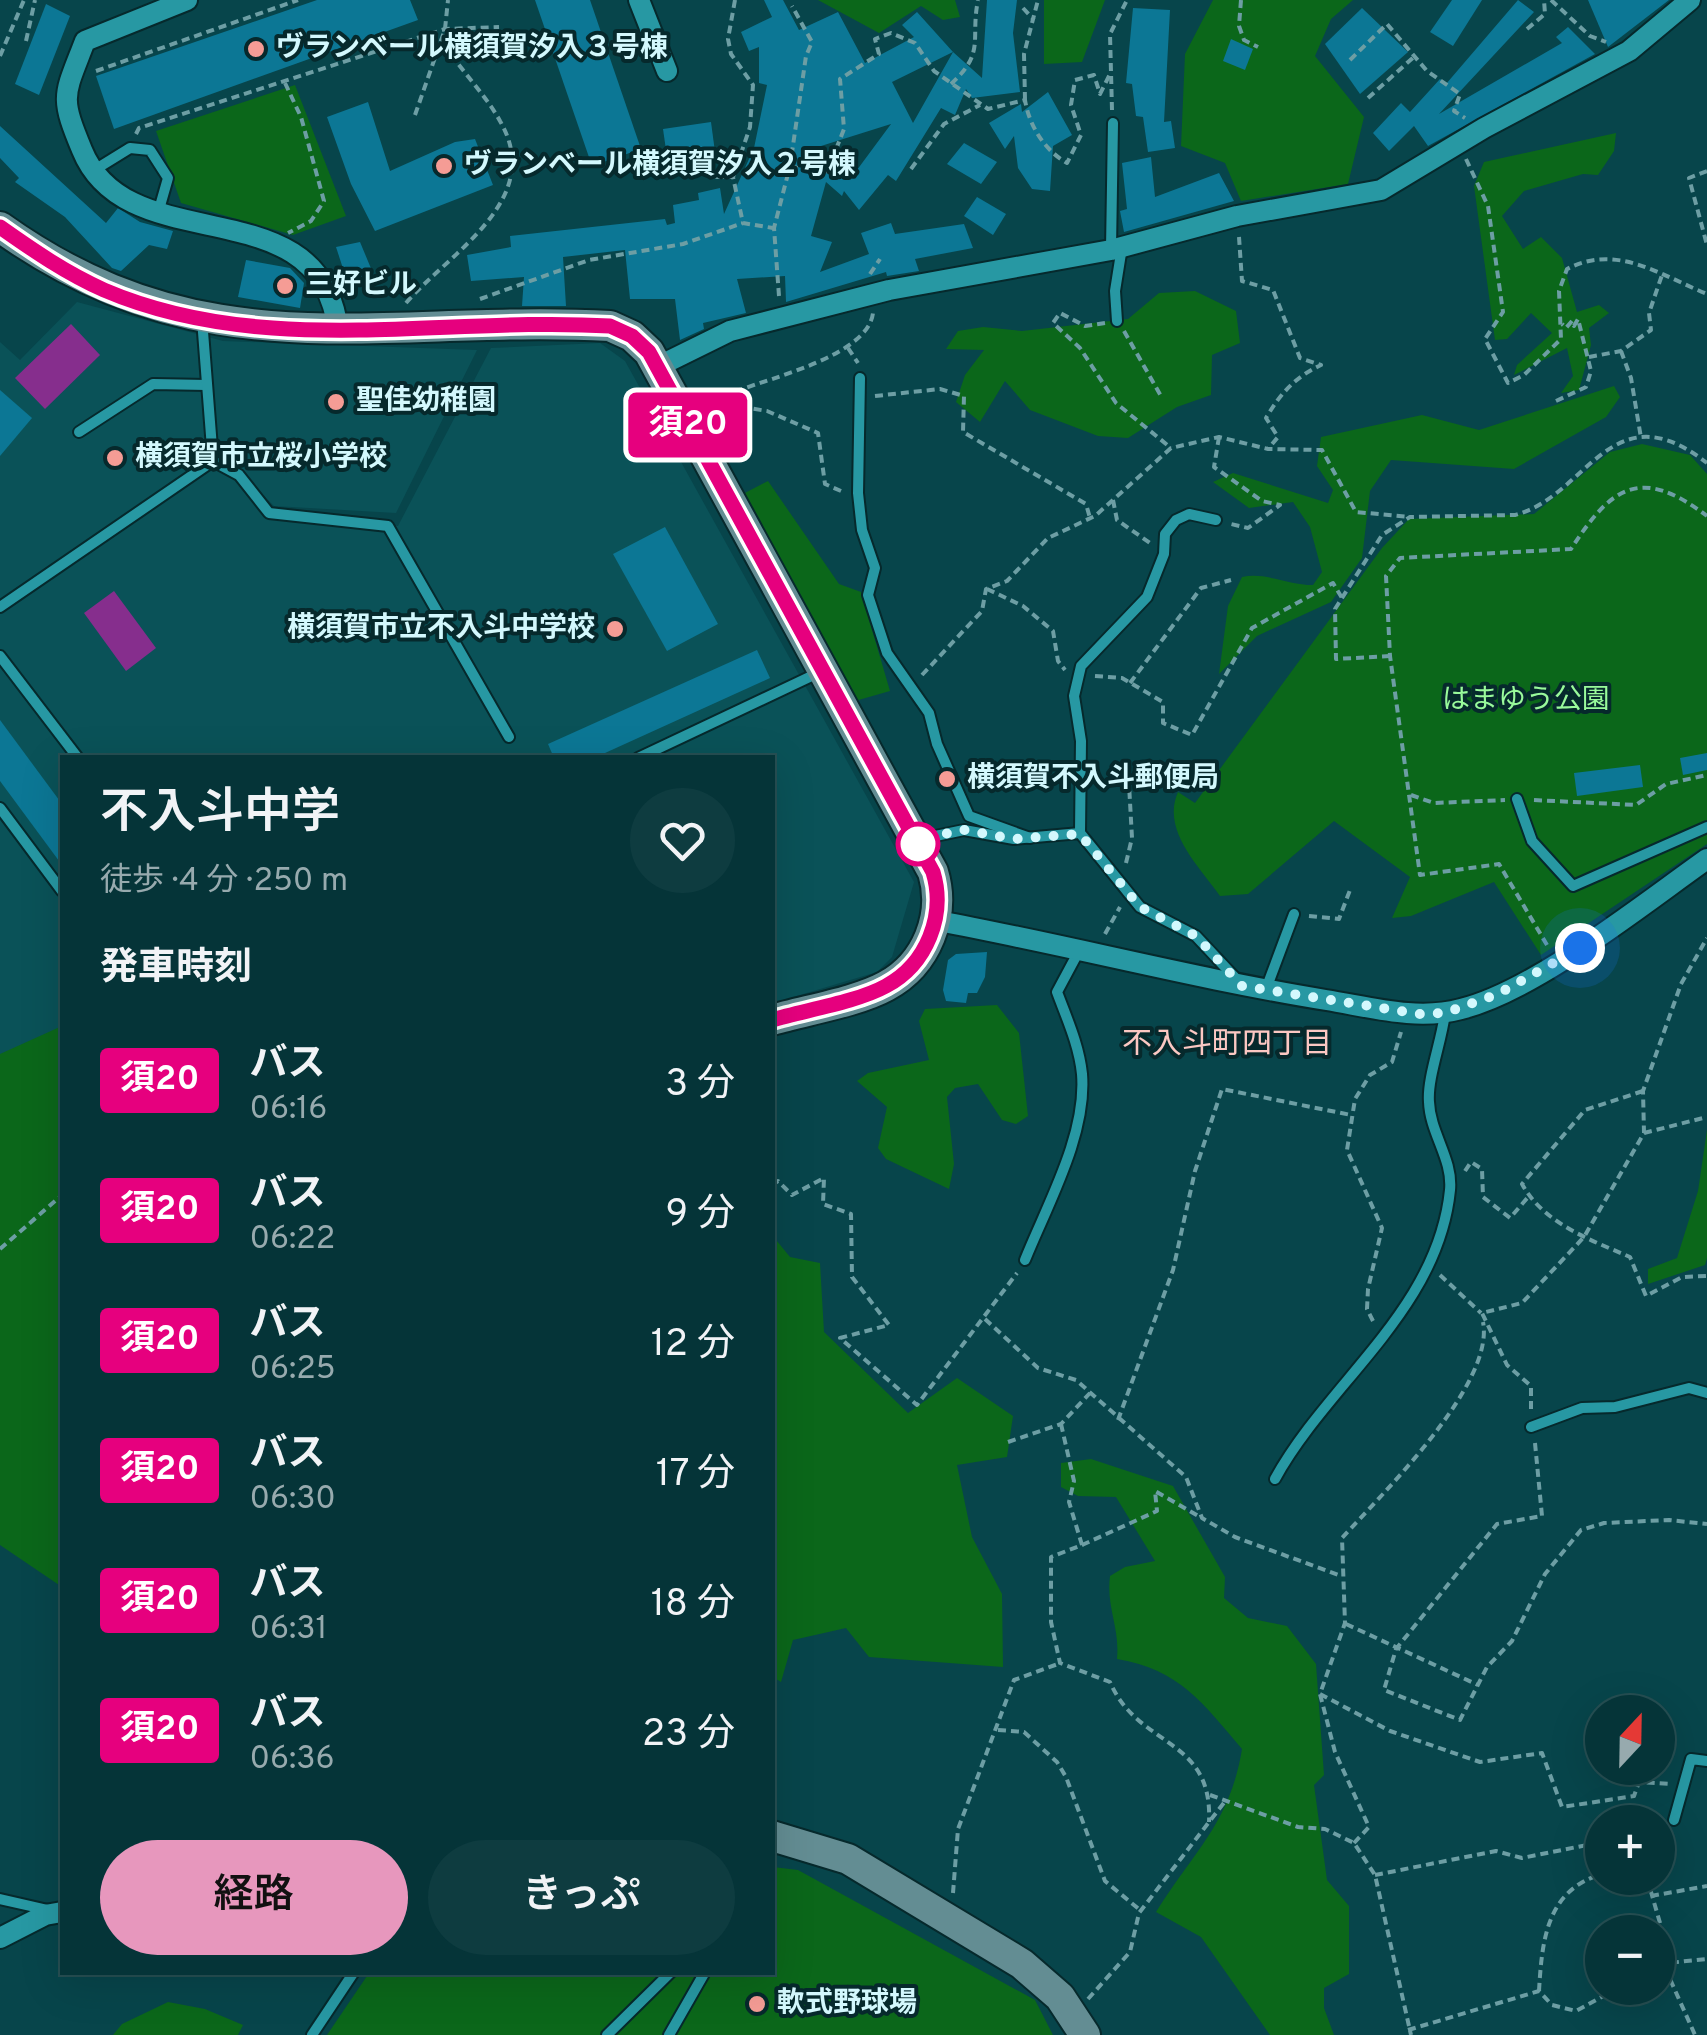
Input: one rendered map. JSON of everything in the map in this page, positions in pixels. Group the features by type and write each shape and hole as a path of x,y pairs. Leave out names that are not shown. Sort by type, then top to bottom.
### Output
{"street":[{"path":"186,0 85,41 67,88 66,115 91,172 108,189 158,212 289,248 325,284 332,297 338,331"},
{"path":"638,0 668,71"},
{"path":"656,367 730,331 874,294 1116,248 1237,216 1382,190 1628,51 1690,0"},
{"path":"0,227 63,270 107,291 202,318 288,330 338,331 610,326 632,336 649,352 916,840 939,892 938,921 925,947 887,986 775,1019"},
{"path":"938,921 1080,948 1242,986 1404,1012 1445,1013 1498,994 1556,961 1707,859"},
{"path":"775,1837 848,1859 1022,1964 1060,1996 1085,2035"},
{"path":"0,1938 58,1912"}],"lane":[{"path":"1113,123 1117,320"},
{"path":"91,172 130,148 150,150 168,178 158,212"},
{"path":"202,318 213,461"},
{"path":"860,378 858,494 862,530 875,568 868,595 887,653 909,690 929,713 937,744 968,816 1030,838"},
{"path":"79,432 153,384 207,385"},
{"path":"0,607 213,461"},
{"path":"213,461 239,475 269,514 388,526 509,737"},
{"path":"1216,520 1190,514 1176,520 1165,534 1158,572 1147,597 1082,666 1075,684 1082,741 1080,834 1140,907 1196,936 1242,986"},
{"path":"0,656 76,755"},
{"path":"644,755 824,670"},
{"path":"1517,800 1532,841 1573,886 1707,827"},
{"path":"0,808 60,888"},
{"path":"916,840 964,830 1030,838 1080,834"},
{"path":"1265,990 1294,914"},
{"path":"1025,1260 1063,1164 1080,1104 1082,1077 1076,1042 1058,992 1080,948"},
{"path":"1274,1479 1297,1438 1384,1338 1428,1264 1448,1198 1449,1170 1430,1118 1428,1096 1445,1013"},
{"path":"1531,1427 1582,1408 1615,1407 1689,1388 1707,1392"},
{"path":"1675,1816 1691,1759 1707,1761"},
{"path":"0,1899 58,1912"},
{"path":"312,2035 352,1975"},
{"path":"607,2035 668,1975"},
{"path":"670,2035 703,1975"}],"path":[{"path":"0,56 24,0"},
{"path":"26,41 35,0"},
{"path":"79,76 251,20 298,0"},
{"path":"415,115 445,29 448,0"},
{"path":"734,0 728,39 731,54 753,85 750,127 733,177 743,222"},
{"path":"951,84 968,68 977,50 978,0"},
{"path":"1038,0 1024,54 1028,118 1046,144 1067,163 1081,134 1070,105 1075,80 1094,74 1100,94 1111,72"},
{"path":"1113,123 1110,34 1126,0"},
{"path":"1241,0 1239,26 1244,40 1258,47"},
{"path":"1527,29 1545,14 1548,0 1590,36 1628,51"},
{"path":"781,319 774,228 790,166 806,56 812,42 792,6"},
{"path":"1023,8 1034,20"},
{"path":"1350,60 1387,24 1426,71 1460,94 1454,110 1479,132"},
{"path":"130,148 139,128 445,29 499,26"},
{"path":"790,166 826,175 844,129 840,79 879,54 875,39 891,33 904,36 951,84 980,105 988,109 1025,100"},
{"path":"398,315 476,235 508,193 514,156 500,120 461,73 441,39"},
{"path":"1368,98 1416,55"},
{"path":"285,82 302,117 324,201 311,221 292,227 285,236"},
{"path":"911,169 944,124 980,105"},
{"path":"120,136 136,134"},
{"path":"1458,147 1488,206 1503,312 1485,339 1508,382 1524,376 1561,339 1559,291 1567,268 1585,260 1624,257 1707,294"},
{"path":"693,164 718,176 733,177"},
{"path":"1707,171 1689,178 1705,218 1707,244"},
{"path":"1237,216 1242,280 1273,290 1300,358 1320,364 1298,375 1275,402 1266,418 1278,437 1268,449"},
{"path":"472,301 589,260 683,244 743,222 774,228"},
{"path":"871,268 880,258"},
{"path":"1589,357 1621,351 1651,330 1650,304 1662,275"},
{"path":"845,492 825,484 818,433 767,410 736,406 737,391 848,348 872,324 874,294"},
{"path":"406,304 421,302"},
{"path":"1161,396 1148,366 1117,320 1085,326 1060,313 1052,323 1080,348 1116,403 1171,448"},
{"path":"1556,402 1586,386 1589,357 1578,319 1566,328 1560,322"},
{"path":"1621,351 1631,378 1641,438"},
{"path":"860,397 940,390 964,396 963,432 1086,504 1090,518"},
{"path":"1216,520 1248,528 1280,505 1262,501 1214,467 1219,437"},
{"path":"986,589 1007,580 1048,538 1090,518 1171,448 1219,437 1268,449 1322,450 1356,512 1410,516 1515,515 1531,511 1606,448 1641,438 1669,440 1707,463"},
{"path":"1556,961 1500,864 1420,875 1390,656 1386,576 1400,558 1572,549 1600,506 1632,487 1665,492 1707,516"},
{"path":"1113,500 1117,520 1150,543 1158,572"},
{"path":"1390,656 1336,659 1335,609 1382,536 1410,516"},
{"path":"1130,683 1201,588 1231,580"},
{"path":"986,589 1023,606 1054,630 1058,661 1075,684 1101,674 1130,683 1162,702 1164,723 1192,735 1252,628 1333,582 1342,598"},
{"path":"909,690 982,611 986,589"},
{"path":"1409,795 1434,804 1517,800 1636,805 1666,784 1707,775"},
{"path":"1294,914 1340,919 1350,890"},
{"path":"1482,1313 1522,1303 1584,1237 1644,1134 1643,1091 1681,984 1707,938"},
{"path":"1384,1338 1367,1309 1382,1228 1347,1150 1351,1114 1370,1075 1392,1062 1400,1046 1404,1012"},
{"path":"1118,1420 1172,1270 1195,1172 1222,1089 1351,1114"},
{"path":"1643,1091 1585,1110 1522,1184 1529,1196 1570,1230 1630,1257 1646,1296 1682,1277 1707,1276"},
{"path":"1644,1134 1707,1117"},
{"path":"1448,1198 1471,1162 1482,1168 1483,1197 1510,1218 1529,1196"},
{"path":"775,1183 778,1181 792,1195 824,1178 823,1204 851,1214 852,1277 890,1325 840,1338 917,1405 985,1320 1025,1260"},
{"path":"0,1249 60,1198"},
{"path":"1428,1264 1482,1313 1506,1365 1531,1386 1531,1427 1542,1516 1497,1524 1396,1649 1384,1690 1460,1720 1487,1666 1512,1641 1545,1574 1581,1530 1604,1522 1669,1520 1707,1524"},
{"path":"1354,1843 1370,1827 1335,1752 1320,1694 1345,1623 1342,1538 1450,1413 1486,1336 1482,1313"},
{"path":"985,1320 1038,1368 1076,1380 1186,1477 1202,1518"},
{"path":"1008,1442 1062,1424 1090,1394"},
{"path":"1062,1424 1074,1481 1069,1502 1082,1545"},
{"path":"1060,1663 1051,1622 1050,1557 1157,1510 1155,1491 1236,1536 1341,1576"},
{"path":"1345,1623 1478,1684"},
{"path":"951,1898 958,1829 1014,1680 1060,1663 1110,1682 1120,1705 1200,1767 1210,1795 1210,1822"},
{"path":"1320,1694 1390,1732 1480,1762 1542,1752 1562,1807 1634,1796 1638,1782 1684,1785"},
{"path":"998,1730 1024,1732 1057,1762 1105,1880 1141,1911"},
{"path":"1210,1795 1298,1827 1326,1829 1354,1843 1375,1875 1409,2032 1539,1991"},
{"path":"1084,2002 1130,1952 1141,1911 1226,1799"},
{"path":"1375,1875 1496,1850 1522,1858 1585,1845"},
{"path":"1585,1879 1555,1904 1540,1965 1539,1991 1552,2005 1576,2011 1587,2005"},
{"path":"1657,1915 1651,1896 1707,1886"},
{"path":"1675,1961 1707,1960"},
{"path":"1675,1990 1695,2035"}],"shaded area":[{"path":"77,302 223,341 477,350 396,513 274,506 235,467 251,497 283,516 398,526 491,348 600,343 625,361 914,882 892,957 877,972 775,1002 775,755 60,755 60,1103 0,1138 0,342 20,360"},
{"path":"71,324 100,355 45,409 15,378"},
{"path":"114,591 156,648 126,671 84,613"}],"green space":[{"path":"818,0 955,0 960,17 943,20 921,6 879,33"},
{"path":"1044,0 1105,0 1082,62 1044,64"},
{"path":"1213,0 1353,0 1331,19 1315,56 1364,117 1348,184 1241,201 1225,163 1181,146 1185,54"},
{"path":"295,85 346,216 293,235 181,203 156,131"},
{"path":"1616,133 1614,151 1598,175 1583,174 1524,191 1502,216 1523,249 1541,237 1562,258 1577,312 1599,305 1609,313 1589,328 1591,345 1579,390 1561,393 1573,376 1567,348 1514,375 1517,365 1552,333 1531,313 1507,339 1495,340 1474,186 1484,162"},
{"path":"1195,291 1236,311 1240,343 1212,355 1211,395 1177,407 1128,438 1098,436 1030,410 1005,381 980,422 956,402 965,375 984,350 946,349 958,331 983,327 1022,331 1128,319 1159,293"},
{"path":"1614,386 1620,397 1606,417 1514,469 1391,460 1370,491 1362,558 1331,602 1257,636 1219,674 1228,606 1242,577 1260,576 1313,585 1322,572 1310,527 1293,502 1249,508 1213,482 1233,473 1328,503 1333,490 1317,466 1321,437 1422,415 1479,430"},
{"name":"はまゆう公園","path":"1642,444 1690,455 1707,474 1707,844 1541,955 1494,882 1411,916 1392,918 1410,877 1334,821 1248,894 1220,896 1178,834 1174,806 1178,792 1195,803 1382,548 1409,519 1534,514 1610,452"},
{"path":"768,481 839,584 861,592 890,691 855,701 741,495"},
{"path":"997,1005 1019,1033 1028,1116 1016,1124 1002,1120 978,1084 955,1088 947,1097 954,1164 949,1189 886,1159 878,1148 887,1107 857,1081 868,1073 929,1060 919,1021 925,1009"},
{"path":"60,1027 60,1586 0,1545 0,1054"},
{"path":"1707,1130 1705,1265 1648,1284 1648,1269 1677,1258 1698,1191"},
{"path":"775,1239 790,1257 820,1263 824,1332 908,1413 957,1378 1013,1416 1007,1457 957,1465 972,1537 1002,1594 1003,1667 869,1657 846,1628 793,1640 781,1682 775,1678"},
{"path":"1091,1459 1173,1486 1225,1577 1224,1598 1248,1618 1287,1626 1316,1664 1324,1775 1314,1785 1327,1880 1349,1906 1349,1974 1324,1988 1324,2008 1334,2035 1270,2035 1201,1937 1156,1912 1220,1817 1242,1749 1188,1690 1157,1671 1117,1659 1110,1576 1125,1567 1155,1561 1116,1497 1078,1496 1061,1487 1061,1463"},
{"path":"775,1867 798,1870 1035,2000 1053,2035 327,2035 368,1975 775,1975"},
{"path":"168,2002 205,2009 243,2025 238,2035 113,2035 122,2024"}],"building":[{"name":"ヴランベール横須賀汐入３号棟","path":"317,0 410,0 418,20 114,129 96,76"},
{"path":"535,0 590,0 641,149 592,166"},
{"path":"764,0 783,0 799,30 838,12 865,63 914,37 902,25 917,12 982,78 987,0 1017,0 1013,33 1020,92 972,98 966,89 955,115 941,108 896,181 888,175 859,210 844,191 842,196 826,182 811,236 832,242 820,272 869,254 861,233 891,223 895,234 964,224 973,248 915,259 919,271 887,276 886,272 786,302 785,276 737,279 746,313 703,323 704,329 680,340 675,299 630,299 625,250 563,257 566,306 522,306 524,277 471,281 467,255 511,247 510,236 665,219 667,225 675,223 673,205 699,200 698,193 720,188 724,214 754,148 767,85 759,83 759,47 749,51 741,32 772,17","holes":["953,52 913,123 892,82","891,124 854,174 821,146"]},
{"path":"1452,0 1482,0 1453,46 1430,32"},
{"path":"1518,0 1534,12 1439,114 1562,43 1556,37 1568,27 1595,54 1428,146 1414,126 1389,151 1373,133 1401,103 1410,112 1440,79 1446,84"},
{"path":"1588,0 1669,0 1608,47"},
{"path":"46,4 70,16 39,95 15,84"},
{"path":"1133,8 1170,10 1164,122 1171,121 1175,148 1148,152 1143,117 1136,116 1132,84 1126,83"},
{"path":"1362,8 1408,52 1360,94 1325,44"},
{"path":"1231,39 1253,49 1245,70 1223,61"},
{"path":"1048,92 1072,135 1053,146 1050,191 1032,189 1018,168 1014,136 1005,149 989,123 1021,104 1022,112"},
{"name":"ヴランベール横須賀汐入２号棟","path":"368,102 390,171 455,142 475,139 493,185 375,231 351,184 327,117"},
{"path":"711,122 715,152 667,157 663,129"},
{"path":"0,126 106,223 118,208 140,222 173,231 167,249 149,245 121,271 112,268 65,217 15,182 19,178 0,158"},
{"path":"964,143 997,162 981,184 947,164"},
{"path":"1151,157 1155,197 1219,173 1234,201 1124,232 1120,211 1127,209 1122,163"},
{"path":"977,197 1006,214 993,235 964,216"},
{"path":"360,242 375,278 349,287 336,247"},
{"path":"246,260 290,268 304,283 300,308 238,297"},
{"path":"0,390 32,418 0,456"},
{"path":"665,527 718,624 667,651 613,554"},
{"path":"757,650 770,678 601,755 553,755 548,744"},
{"path":"0,720 60,801 60,862 0,781"},
{"path":"1707,753 1707,770 1683,775 1680,758"},
{"path":"1640,765 1643,787 1577,796 1574,773"},
{"path":"987,952 985,977 977,993 968,993 966,1003 946,1001 943,990 948,960 956,954"}],"bus line":[{"name":"須20","path":"0,227 63,270 107,291 202,318 288,330 338,331 610,326 632,336 649,352 933,872 939,892 938,921 925,947 887,986 775,1019"}],"place":[{"name":"ヴランベール横須賀汐入３号棟","path":"256,49"},
{"name":"ヴランベール横須賀汐入２号棟","path":"444,166"},
{"name":"三好ビル","path":"285,286"},
{"name":"聖佳幼稚園","path":"336,402"},
{"name":"横須賀市立桜小学校","path":"115,458"},
{"name":"横須賀市立不入斗中学校","path":"615,629"},
{"name":"横須賀不入斗郵便局","path":"947,779"},
{"name":"軟式野球場","path":"757,2004"}],"district":[{"name":"不入斗町四丁目","path":"1227,1045"}],"route":[{"path":"918,844 916,840 964,830 1014,839 1080,834 1140,907 1196,936 1224,961 1242,986 1404,1012 1445,1013 1465,1009 1580,948"}]}
